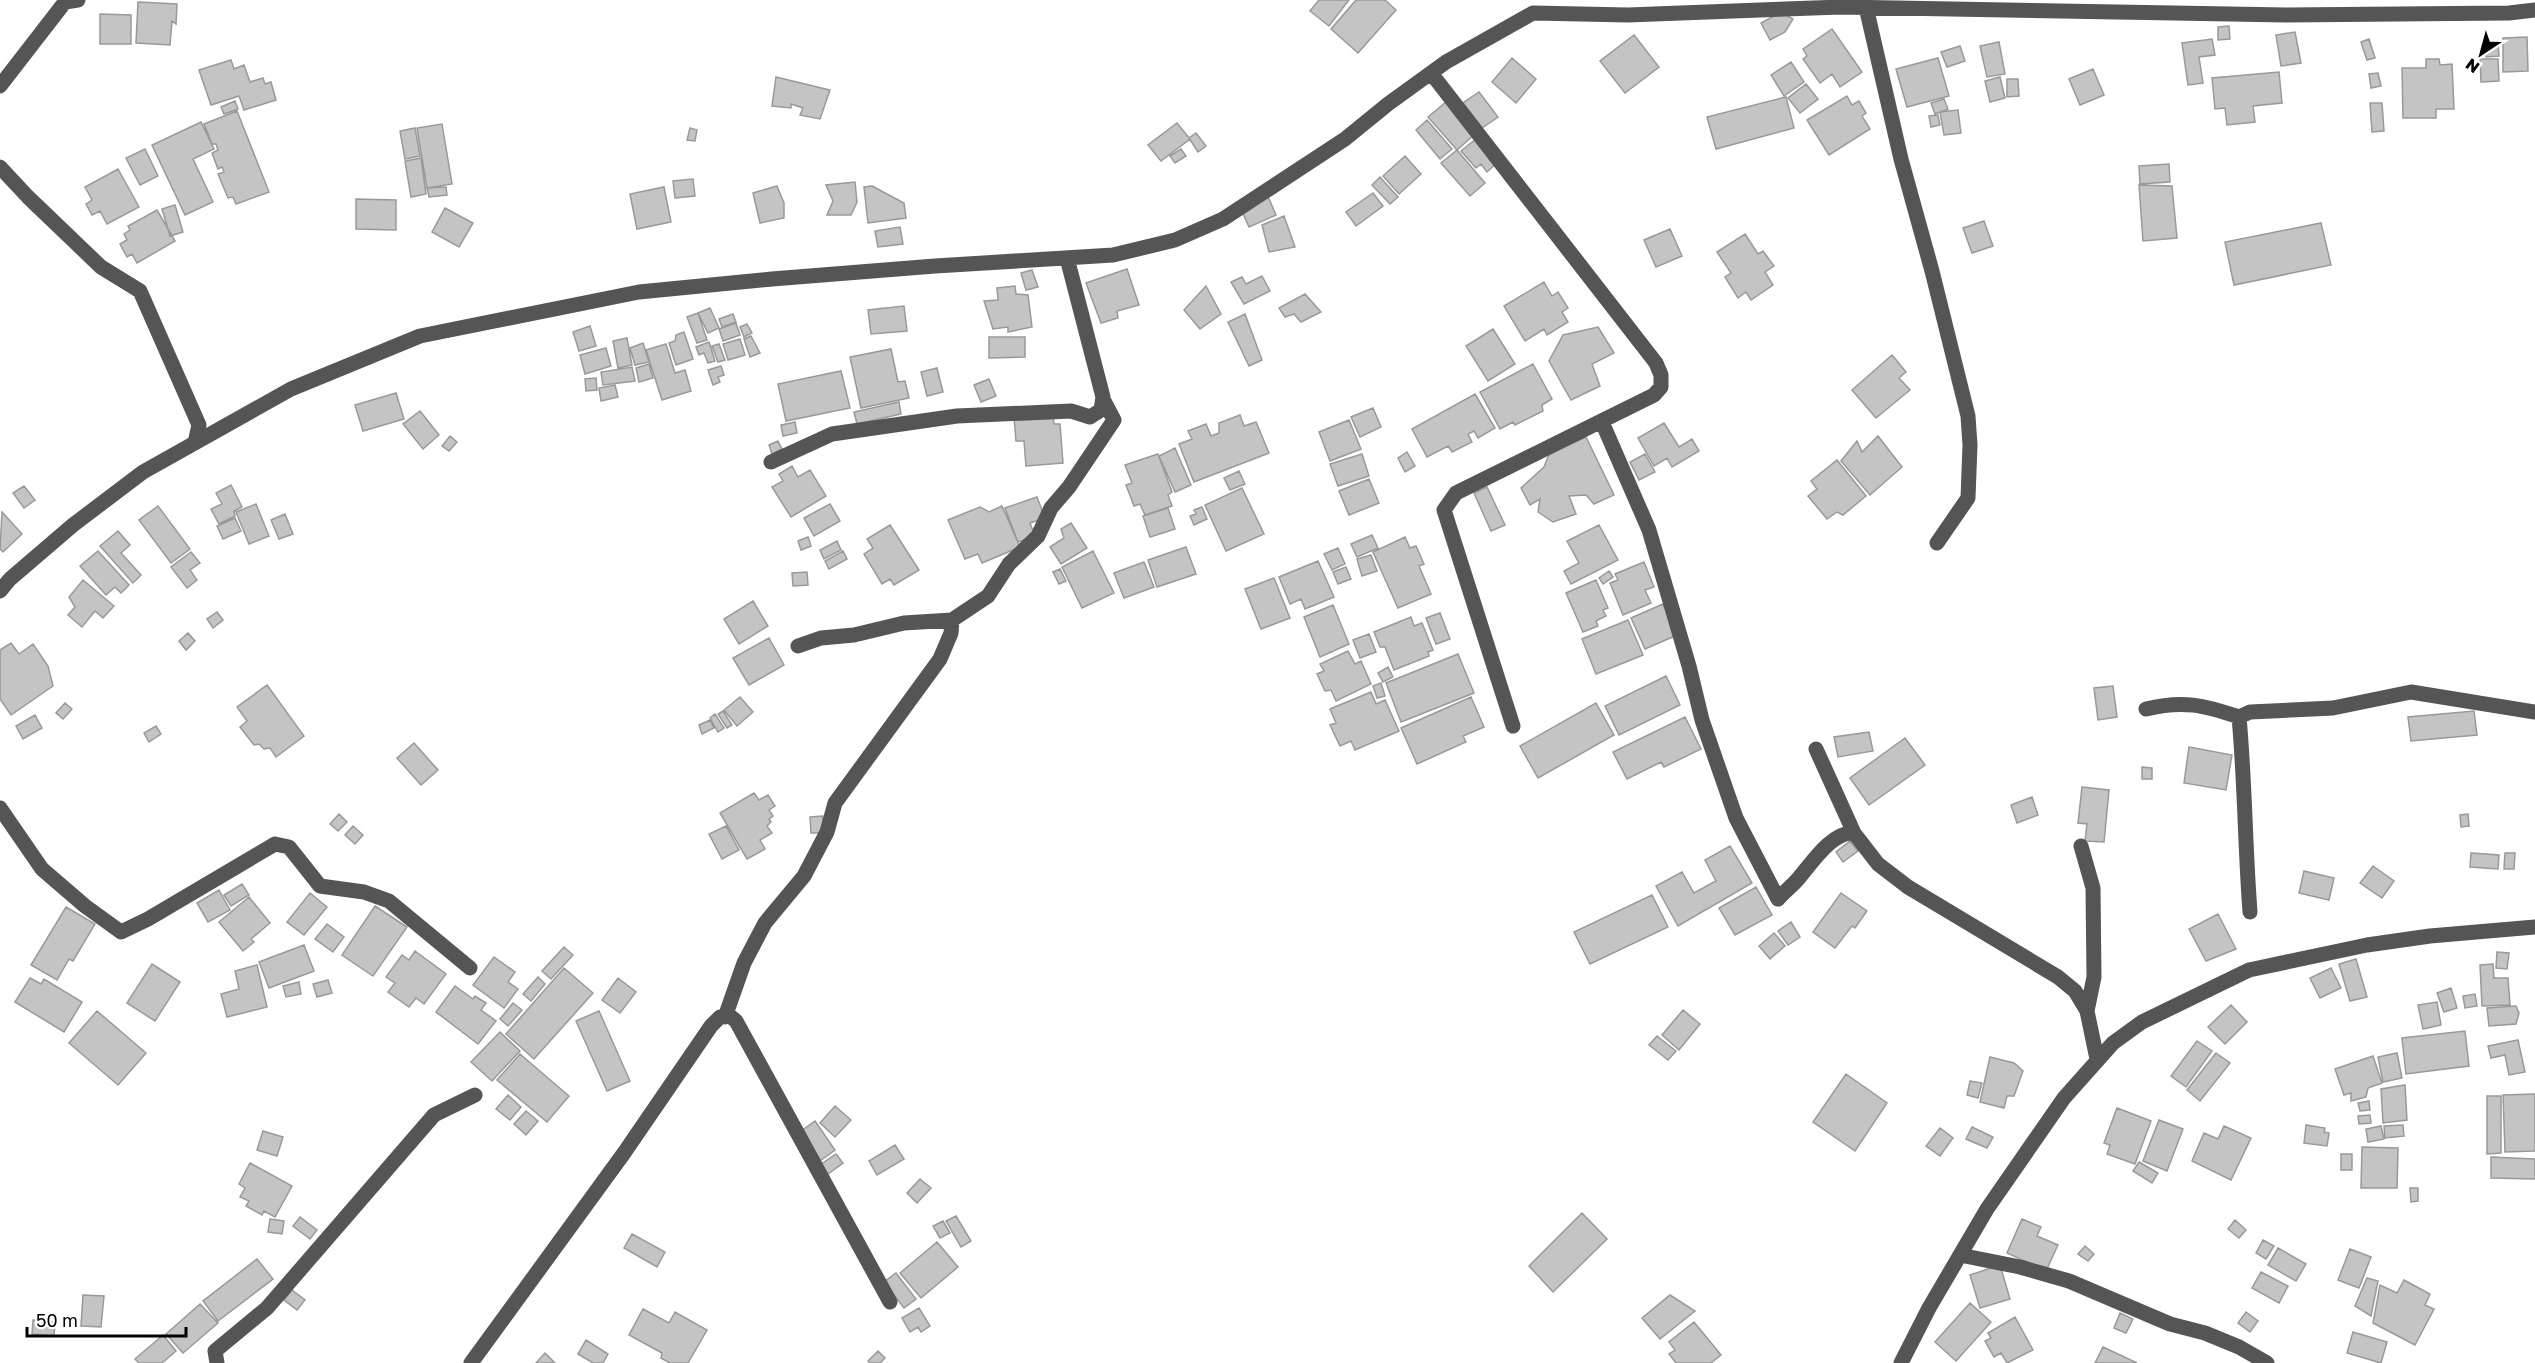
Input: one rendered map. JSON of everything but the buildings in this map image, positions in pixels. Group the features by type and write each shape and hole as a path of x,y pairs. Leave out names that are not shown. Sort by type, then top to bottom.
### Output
{"street":[{"path":"0,86 65,2 78,0"},
{"path":"0,591 10,579 81,518 143,472 291,389 420,336 651,291 772,279 1113,255 1175,240 1222,219 1346,139 1446,62 1536,7 1628,15 1866,7 2286,15 2501,6 2535,10"},
{"path":"1866,7 1901,159 1968,416 1970,445 1968,498 1937,543"},
{"path":"1431,73 1656,363 1661,375 1661,387 1654,395 1456,493 1444,510 1513,726"},
{"path":"0,167 101,267 140,291 199,425 195,443"},
{"path":"798,646 821,638 854,635 904,622 952,620 988,596 1009,564 1038,536 1051,508 1069,487 1114,420 1104,401 1067,258"},
{"path":"771,462 832,434 957,416 1071,411 1090,417 1101,410 1104,401"},
{"path":"1602,422 1649,530 1689,666 1702,720 1736,818 1778,899 1820,851 1847,832 1854,832"},
{"path":"725,1017 744,963 765,923 804,876 826,831 835,803 940,659 951,633 952,620"},
{"path":"2146,709 2170,704 2204,705 2239,717 2250,712 2333,708 2411,692 2535,712"},
{"path":"2239,717 2245,780 2244,825 2250,912"},
{"path":"1816,749 1854,832 1878,864 1936,904 2058,977 2075,991 2087,1011 2097,1059"},
{"path":"0,808 42,869 85,906 121,932 157,914 275,844 289,847 320,886 364,892 389,901 470,968"},
{"path":"2081,846 2093,888 2094,977 2087,1011"},
{"path":"1901,1363 1987,1209 2064,1098 2113,1043 2142,1022 2249,970 2367,945 2430,936 2535,927"},
{"path":"471,1363 624,1153 711,1026 720,1017 730,1016 742,1030 890,1302"},
{"path":"217,1363 215,1351 267,1308 434,1115 475,1095"},
{"path":"1960,1255 2020,1267 2069,1281 2170,1324 2205,1333 2239,1347 2267,1363"}]}
